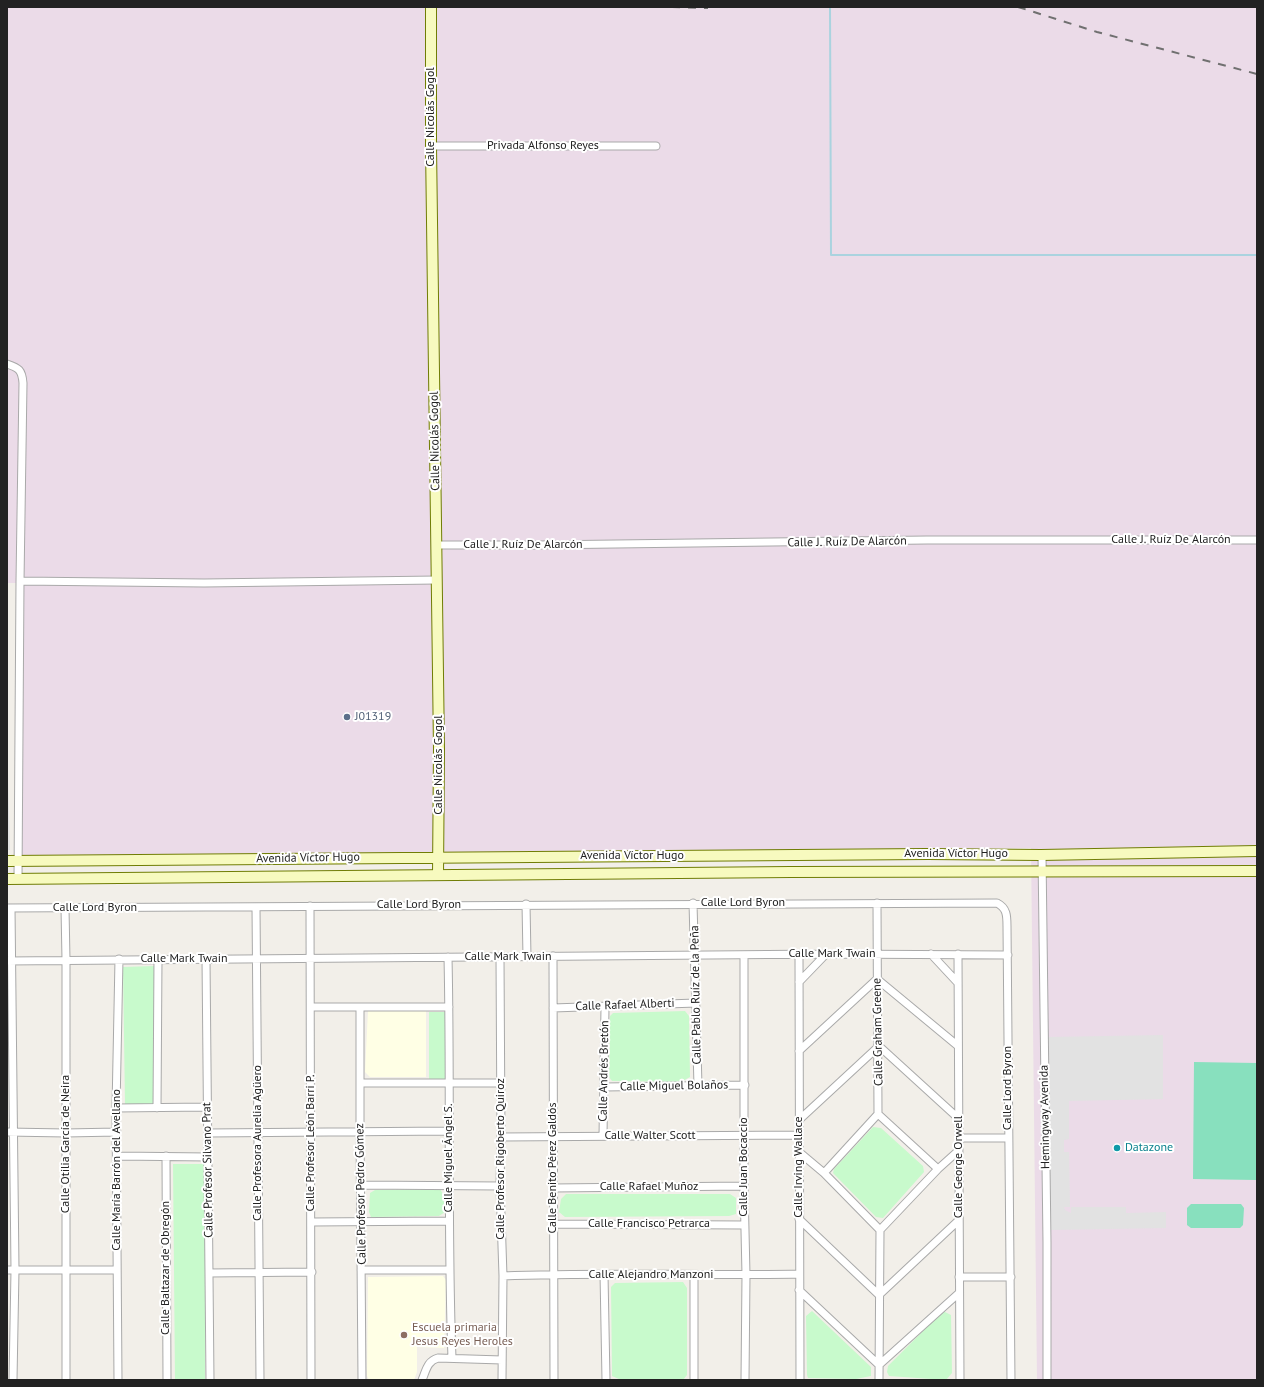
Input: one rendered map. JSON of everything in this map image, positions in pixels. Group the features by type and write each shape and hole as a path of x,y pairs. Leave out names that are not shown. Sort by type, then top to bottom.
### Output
{"street":[{"name":"Calle Nicolás Gogol","path":"431,7 431,146 439,749 438,875"},
{"name":"Privada Alfonso Reyes","path":"431,146 656,146"},
{"path":"7,364 20,370 23,383 18,879"},
{"name":"Calle J. Ruíz De Alarcón","path":"436,545 928,540 1257,540"},
{"path":"20,581 204,583 437,580"},
{"name":"Avenida Víctor Hugo","path":"7,861 927,854 1042,855 1257,851"},
{"path":"1141,852 1142,871"},
{"name":"Hemingway Avenida","path":"1042,855 1047,1242 1047,1380"},
{"name":"Avenida Víctor Hugo","path":"7,879 783,872 1257,871"},
{"name":"Calle Lord Byron","path":"9,908 997,902 1002,905 1006,912 1008,955 1008,1138 1011,1277 1011,1380"},
{"name":"Calle Pablo Ruíz de la Peña","path":"693,903 698,1086"},
{"name":"Calle Graham Greene","path":"877,903 879,1046 878,1114"},
{"path":"526,904 527,957"},
{"name":"Calle Profesor León Barri P.","path":"310,906 312,1222 311,1380"},
{"name":"Calle Profesora Aurelia Agüero","path":"256,907 260,1380"},
{"path":"9,908 11,1219 15,1270 14,1380"},
{"name":"Calle Otilia García de Neira","path":"65,908 66,1380"},
{"name":"Calle Mark Twain","path":"10,961 799,954 1008,955"},
{"name":"Calle Irving Wallace","path":"799,954 800,1380"},
{"path":"799,982 826,954"},
{"path":"931,954 958,983"},
{"name":"Calle George Orwell","path":"958,954 960,1380"},
{"name":"Calle Juan Bocaccio","path":"744,955 744,1225 746,1275 745,1380"},
{"name":"Calle Benito Pérez Galdós","path":"553,956 552,1137 554,1224 554,1380"},
{"name":"Calle Miguel Ángel S.","path":"448,957 450,1185 448,1221 452,1358"},
{"name":"Calle Profesor Rigoberto Quiroz","path":"500,957 500,1186 503,1276 502,1380"},
{"path":"157,1108 158,959"},
{"name":"Calle Profesor Silvano Prat","path":"206,959 210,1380"},
{"name":"Calle María Barrón del Avellano","path":"118,1380 116,1108 119,960"},
{"path":"799,1051 877,980 958,1046"},
{"name":"Calle Rafael Alberti","path":"553,1008 696,1003"},
{"name":"Calle Andrés Bretón","path":"603,1136 605,1006"},
{"path":"311,1007 449,1007"},
{"name":"Calle Profesor Pedro Gómez","path":"360,1008 362,1380"},
{"path":"799,1120 879,1046 958,1118"},
{"path":"360,1083 500,1083"},
{"name":"Calle Miguel Bolaños","path":"604,1087 745,1085"},
{"path":"116,1108 207,1107"},
{"path":"824,1173 878,1114 938,1169"},
{"path":"208,1133 449,1131"},
{"path":"10,1133 117,1132"},
{"name":"Calle Walter Scott","path":"501,1137 799,1135"},
{"path":"958,1138 1008,1138"},
{"path":"879,1380 880,1230 938,1169 958,1151"},
{"path":"799,1152 824,1173 880,1230"},
{"path":"117,1156 208,1157"},
{"name":"Calle Baltazar de Obregón","path":"166,1156 167,1380"},
{"path":"360,1185 500,1186"},
{"name":"Calle Rafael Muñoz","path":"553,1188 744,1186"},
{"path":"799,1219 879,1295"},
{"path":"879,1295 959,1220"},
{"path":"312,1222 448,1221"},
{"name":"Calle Francisco Petrarca","path":"554,1224 744,1225"},
{"path":"7,1270 117,1270"},
{"path":"361,1270 449,1270"},
{"path":"209,1273 312,1272"},
{"name":"Calle Alejandro Manzoni","path":"503,1276 554,1274 799,1274"},
{"path":"604,1274 606,1380"},
{"path":"694,1275 694,1380"},
{"path":"959,1277 1011,1277"},
{"path":"799,1290 879,1365"},
{"path":"879,1365 959,1293"},
{"path":"422,1380 428,1364 432,1359 452,1358 502,1360"}],"shaded area":[{"path":"7,7 1257,7 1257,1380 1037,1380 1031,848 22,863 22,583 7,583"},
{"path":"8,774 10,850 7,850"},
{"path":"368,1011 426,1011 426,1077 370,1077 365,1072"},
{"path":"1163,1035 1163,1099 1069,1101 1069,1139 1064,1140 1064,1152 1069,1152 1070,1207 1064,1207 1065,1210 1071,1213 1071,1207 1126,1207 1126,1213 1166,1212 1166,1228 1050,1230 1048,1037"},
{"path":"443,1276 446,1280 444,1348 417,1347 417,1372 414,1380 369,1380 367,1376 368,1277"}],"green space":[{"path":"154,966 156,1105 125,1104 123,967"},
{"path":"685,1011 689,1016 690,1077 681,1082 612,1081 609,1077 610,1016 613,1013"},
{"path":"429,1012 446,1012 447,1079 429,1079"},
{"path":"1194,1062 1257,1063 1256,1180 1193,1179"},
{"path":"873,1127 881,1128 923,1166 924,1172 883,1218 876,1217 833,1173 834,1169"},
{"path":"173,1164 205,1164 205,1380 175,1380"},
{"path":"440,1189 443,1194 445,1212 439,1216 371,1217 369,1212 370,1193 375,1190"},
{"path":"566,1194 730,1194 736,1198 736,1214 729,1216 565,1217 559,1212 561,1199"},
{"path":"1191,1204 1241,1204 1244,1208 1243,1225 1240,1228 1191,1228 1187,1225 1187,1208"},
{"path":"683,1282 687,1288 687,1375 683,1380 619,1379 612,1376 611,1287 615,1283"},
{"path":"812,1311 871,1367 871,1376 856,1379 808,1378 806,1316"},
{"path":"943,1311 951,1315 952,1373 946,1380 889,1376 887,1372 888,1366"}],"waterway":[{"path":"830,7 831,255 1257,255"}],"railway":[{"path":"672,7 708,8"},
{"path":"1018,7 1097,32 1257,74"},
{"path":"1032,7 1058,7"}],"place":[{"name":"J01319","path":"347,717"},
{"name":"Datazone","path":"1117,1148"},
{"name":"Escuela primaria Jesus Reyes Heroles","path":"404,1335"}]}
